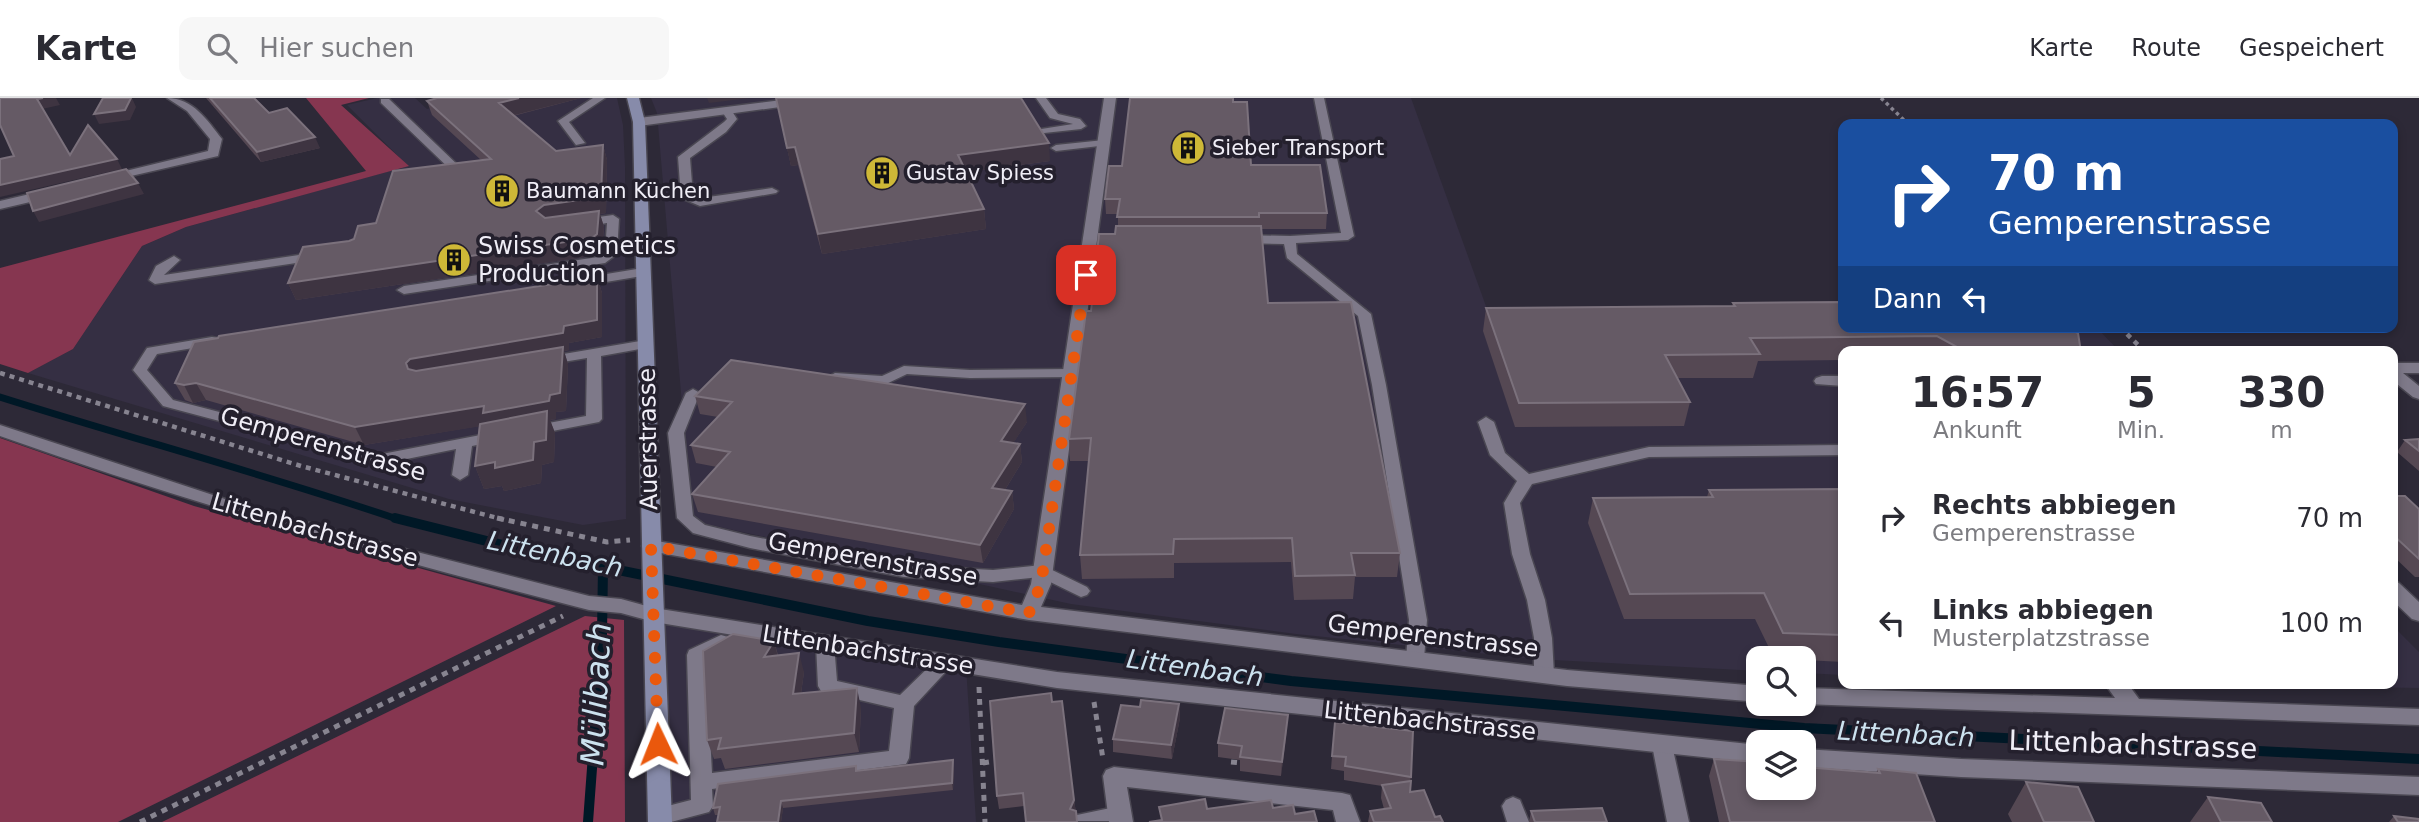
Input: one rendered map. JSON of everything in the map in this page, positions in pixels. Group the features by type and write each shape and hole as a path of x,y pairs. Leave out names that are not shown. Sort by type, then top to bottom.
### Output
{"main road":[{"name":"Auerstrasse","path":"633,98 639,122 660,819"}],"street":[{"path":"93,183 214,153 216,139 191,109 173,98"},
{"path":"639,122 824,98"},
{"path":"1029,613 1041,584 1072,373 1098,239 1104,143 1110,98"},
{"path":"0,205 67,189"},
{"path":"2398,370 2419,368"},
{"path":"2398,375 2419,394"},
{"path":"1822,381 1838,381"},
{"name":"Littenbachstrasse","path":"0,430 179,490 358,545 589,603 621,606 654,615 944,664 1091,683 1746,753"},
{"name":"Gemperenstrasse","path":"651,554 1029,613 1287,646 1544,675 1746,693"},
{"path":"2398,593 2416,608"},
{"path":"2120,689 2134,708"},
{"path":"1816,696 2419,717"},
{"name":"Littenbachstrasse","path":"1816,759 1961,768 2419,786"},
{"path":"1121,818 1114,776 1342,802 1348,822"}],"lane":[{"path":"580,143 563,121 600,98"},
{"path":"1039,132 1081,127 1076,121 1054,116 1041,98"},
{"path":"1224,239 1290,240 1348,236 1319,98"},
{"path":"385,101 457,171"},
{"path":"726,110 732,119 727,126 684,156 687,198 700,202 772,191"},
{"path":"1056,148 1104,143"},
{"path":"404,290 601,260 611,254 612,219 575,225"},
{"path":"1290,240 1291,255 1364,314 1379,385 1418,620 1415,659"},
{"path":"174,260 162,269 155,280 339,254"},
{"path":"564,265 563,285 643,272"},
{"path":"221,340 152,351 140,370 168,404 382,458 594,419 594,353"},
{"path":"528,364 646,344"},
{"path":"818,376 884,381 904,370 970,374 1072,373"},
{"path":"693,393 676,433 676,447 685,518 699,529 750,542 904,571 993,576 1042,571 1081,591"},
{"path":"1486,422 1498,455 1526,481"},
{"path":"460,475 465,443"},
{"path":"648,452 676,447"},
{"path":"1544,675 1543,638 1536,600 1521,554 1512,503 1526,481 1649,452 1838,450"},
{"path":"660,819 702,806 696,655 745,630"},
{"path":"825,644 828,686 904,703"},
{"path":"702,782 899,758 904,703 944,664"},
{"path":"1662,745 1678,822"},
{"path":"1085,821 1121,818"}],"path":[{"path":"1881,98 1903,119"},
{"path":"2126,333 2139,346"},
{"name":"Gemperenstrasse","path":"0,373 201,436 447,506 582,537 607,541 631,540 651,554"},
{"path":"140,822 589,603"},
{"path":"978,667 985,822"},
{"path":"1091,683 1104,767 1114,776"},
{"path":"983,763 996,761"},
{"path":"1231,762 1241,763"}],"shaded area":[{"path":"306,98 369,98 341,105 409,166 186,227 142,246 73,349 28,373 0,364 0,268 366,171"},
{"path":"377,98 415,98 427,109 470,98 617,98 623,125 625,167 626,519 583,525 449,499 28,373 73,349 142,246 186,227 408,166 347,105"},
{"path":"651,98 1411,98 1487,309 1838,327 1838,333 2102,333 2114,346 1838,346 1838,675 1816,674 1816,646 1746,646 1746,670 1535,659 1296,634 1071,604 692,521 657,113"},
{"path":"0,438 194,506 556,606 118,822 0,822"},
{"path":"654,615 966,666 976,822 660,822"},
{"path":"585,616 624,620 625,822 162,822"},
{"path":"2398,631 2419,652 2419,688 2398,688"}],"building":[{"path":"0,98 43,98 37,99 70,155 88,125 117,159 0,185 0,159 14,156 0,125"},
{"path":"103,98 131,98 125,110 94,114"},
{"path":"210,98 254,98 269,113 287,108 315,137 257,152"},
{"path":"437,98 519,98 499,103 556,151 603,145 601,197 544,205 536,211 545,218 599,211 597,234 592,238 288,283 303,247 349,241 354,239 358,226 376,223 393,171 491,159 427,101"},
{"name":"Gustav Spiess","path":"776,98 1021,98 1049,143 958,155 984,209 818,234 795,147 787,148"},
{"name":"Sieber Transport","path":"1130,98 1233,98 1233,102 1247,102 1251,165 1320,165 1327,213 1259,213 1259,217 1117,217 1120,199 1105,199 1109,166 1122,166"},
{"path":"126,169 138,183 33,211 27,193"},
{"path":"1116,226 1261,226 1268,303 1351,302 1400,553 1351,553 1355,575 1295,576 1292,538 1174,539 1173,554 1080,555 1091,438 1069,439 1086,311 1091,311 1099,234 1115,234"},
{"path":"597,277 597,320 564,326 563,333 410,359 406,363 408,369 416,371 563,347 560,393 550,395 549,401 483,413 484,406 355,427 196,383 175,383 194,342"},
{"path":"1838,302 1838,333 2078,333 2080,346 1955,346 1937,336 1750,338 1760,354 1665,355 1690,402 1519,403 1486,308 1735,306 1733,303"},
{"path":"731,360 1025,404 1001,441 1020,444 992,488 1012,491 980,545 692,494 730,452 691,445 732,402 695,396"},
{"path":"547,411 546,440 534,442 533,460 495,468 495,462 475,466 480,424"},
{"path":"2419,439 2419,451 2405,440"},
{"path":"1838,489 1838,635 1783,633 1764,593 1630,594 1593,498 1713,497 1709,490"},
{"path":"2398,496 2405,496 2419,509 2419,559 2398,540"},
{"path":"733,634 774,641 764,657 799,653 793,694 857,688 854,733 718,749 721,738 707,740 703,651"},
{"path":"1051,693 1052,702 1062,701 1074,800 1070,809 1076,811 1077,822 1026,822 1023,793 997,796 990,701"},
{"path":"1141,700 1179,704 1171,745 1113,739 1121,705 1140,707"},
{"path":"1225,708 1288,715 1282,762 1240,757 1242,746 1218,743"},
{"path":"1335,722 1413,731 1411,777 1345,766 1346,757 1332,756"},
{"path":"1714,759 1746,761 1746,800 1816,800 1816,768 1916,773 1935,822 1730,822"},
{"path":"953,760 952,783 781,801 778,822 717,822 720,807 713,808 718,784 856,766 856,771"},
{"path":"1411,781 1410,792 1424,790 1435,817 1440,816 1443,822 1374,822 1370,811 1391,808 1382,785"},
{"path":"2026,782 2078,787 2094,822 2044,822"},
{"path":"2208,797 2261,803 2272,822 2221,822"},
{"path":"1205,799 1207,809 1271,800 1273,808 1293,805 1295,814 1314,811 1317,822 1149,822 1162,820 1159,807"},
{"path":"1602,808 1607,822 1535,822 1531,811"},
{"path":"2394,816 2419,819 2419,822 2398,822"}],"waterway":[{"name":"Littenbach","path":"0,397 400,520"},
{"name":"Littenbach","path":"395,518 530,552 868,621 999,642 1291,681 1804,728 2419,759"},
{"name":"Mülibach","path":"588,822 602,634 603,567"}],"place":[{"name":"Sieber Transport","path":"1188,148"},
{"name":"Gustav Spiess","path":"882,173"},
{"name":"Baumann Küchen","path":"502,191"},
{"name":"Swiss Cosmetics Production","path":"454,260"}],"route":[{"path":"658,744 651,546 1029,613 1041,584 1086,275"}]}
